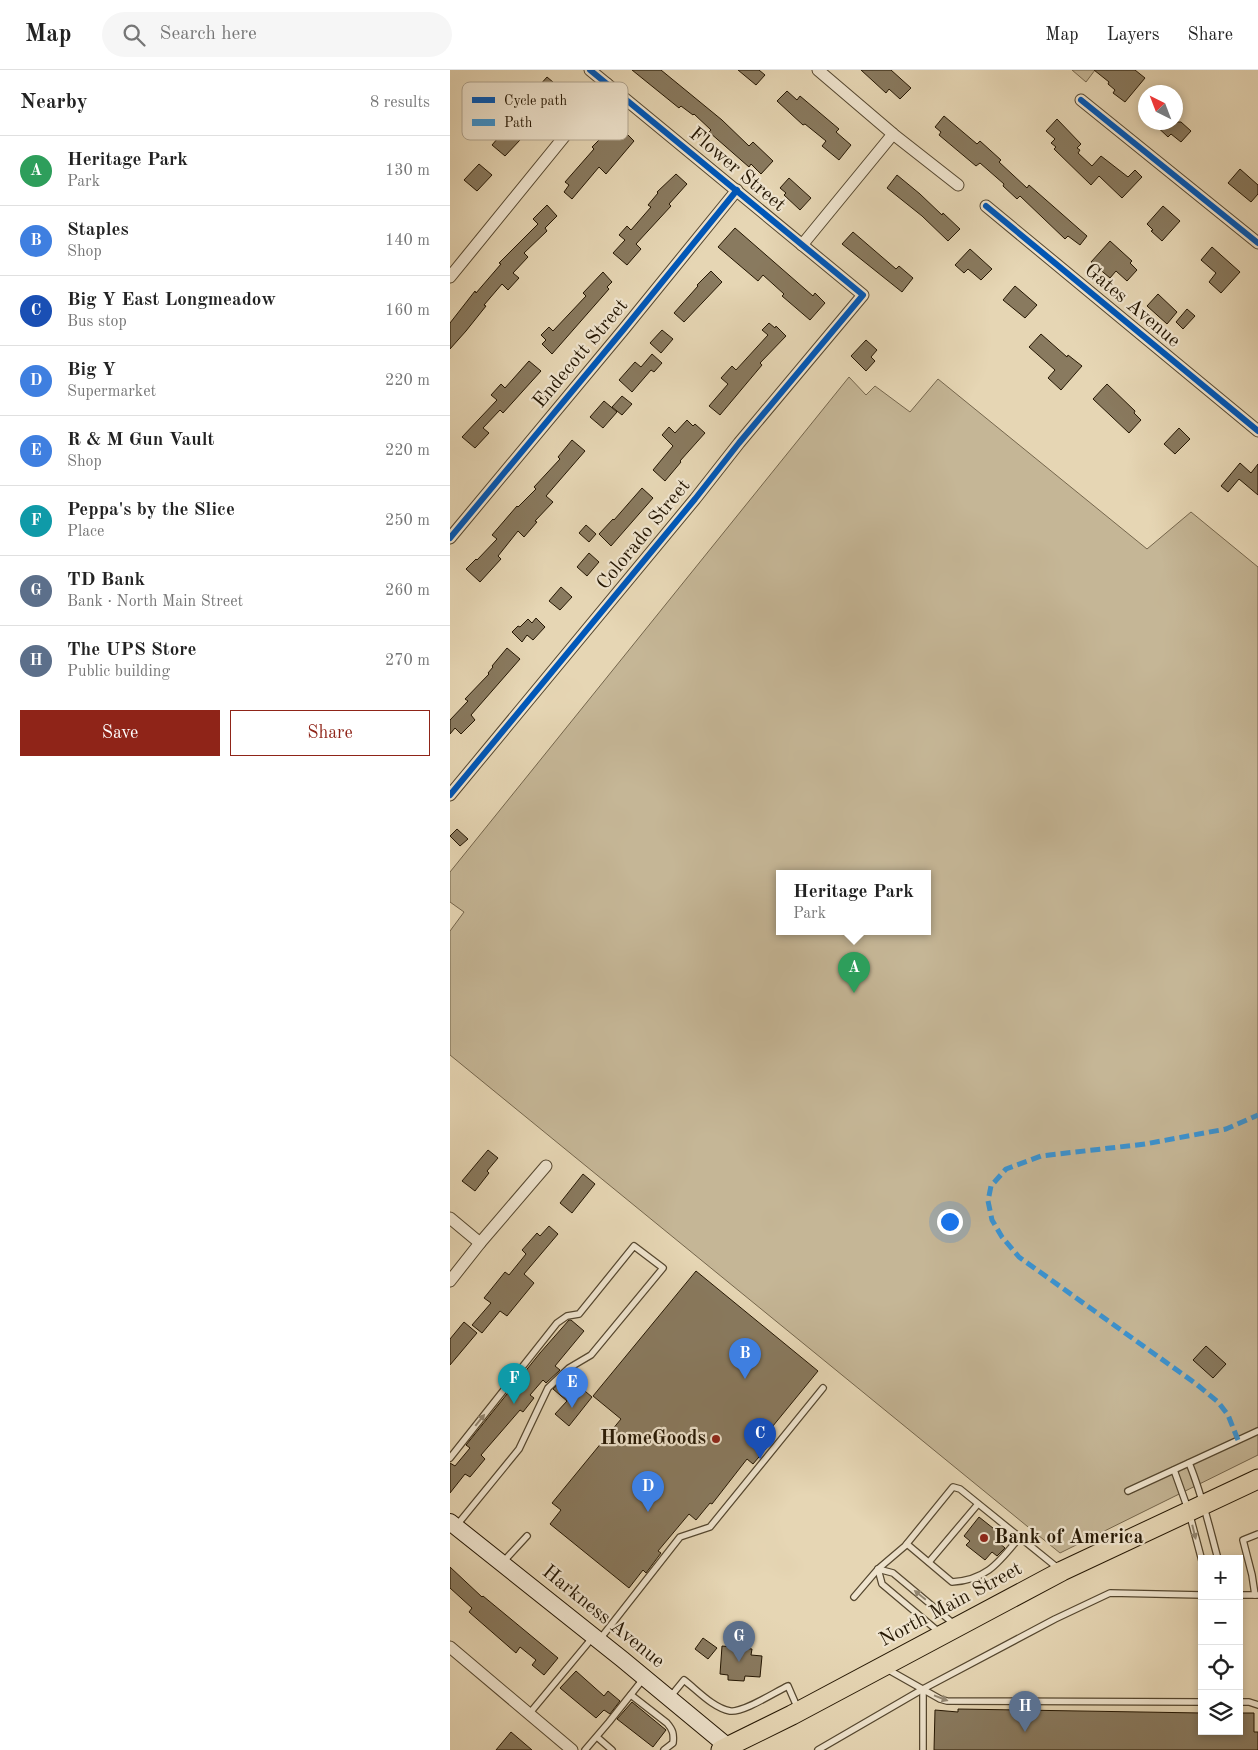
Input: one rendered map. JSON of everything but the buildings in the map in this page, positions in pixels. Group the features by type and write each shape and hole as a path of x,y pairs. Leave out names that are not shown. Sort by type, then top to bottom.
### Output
{"main road":[{"name":"North Main Street","path":"724,1748 799,1711 1062,1571 1258,1479"},
{"name":"Harkness Avenue","path":"453,1525 644,1677 724,1748"}],"street":[{"name":"Flower Street","path":"590,70 605,82"},
{"path":"818,70 893,134 958,184"},
{"name":"Flower Street","path":"628,100 863,295"},
{"path":"1080,100 1258,243"},
{"path":"802,245 893,134"},
{"path":"450,277 562,140"},
{"name":"Endecott Street","path":"450,538 737,190"},
{"name":"Gates Avenue","path":"986,206 1258,431"},
{"name":"Colorado Street","path":"450,795 744,436 863,295"},
{"path":"450,1282 480,1243 546,1166"},
{"path":"450,1218 480,1243"},
{"path":"450,1646 572,1750"}],"lane":[{"path":"450,1458 558,1323 568,1316 579,1314 634,1246 663,1268 591,1355 569,1368 548,1388 519,1448 453,1525"},
{"path":"529,1714 596,1638 680,1536 710,1527 823,1388"},
{"path":"1128,1491 1258,1431"},
{"path":"1188,1464 1197,1508 1201,1555"},
{"path":"1174,1470 1197,1508 1216,1555"},
{"path":"854,1597 878,1569 907,1544 953,1487 960,1489 1062,1571"},
{"path":"929,1562 978,1504"},
{"path":"1243,1595 1257,1595 1242,1540 1258,1534"},
{"path":"502,1564 526,1536"},
{"path":"907,1544 952,1582 962,1581 989,1571 998,1564 1020,1538"},
{"path":"878,1569 893,1573 950,1631"},
{"path":"878,1569 882,1584 950,1631"},
{"path":"818,1750 1054,1618 1110,1593 1198,1595"},
{"path":"883,1666 923,1690 947,1701 1198,1702"},
{"path":"585,1750 598,1737 644,1677"},
{"path":"669,1698 684,1680 718,1706 732,1711 744,1708 788,1686 799,1711"},
{"path":"923,1690 923,1750"},
{"path":"631,1695 672,1729 673,1743 664,1750"},
{"path":"1243,1702 1258,1705"},
{"path":"598,1737 612,1750"}],"shaded area":[{"path":"1072,70 1095,70 1086,82"},
{"path":"849,377 866,395 875,386 910,412 938,379 1147,549 1191,512 1258,567 1258,1455 1060,1553 450,1055 450,931 464,912 450,902 450,872"}],"marked path":[{"path":"1238,1440 1228,1415 1218,1402 1195,1383 1019,1257 1002,1237 992,1220 988,1201 991,1186 1006,1169 1041,1156 1145,1144 1226,1129 1258,1115"}],"cycle path":[{"path":"590,70 605,82"},
{"path":"1081,100 1258,243"},
{"path":"450,795 863,295 628,101"},
{"path":"450,538 737,190"},
{"path":"986,206 1258,431"}],"place":[{"name":"Heritage Park","path":"854,993"},
{"name":"Staples","path":"745,1379"},
{"name":"Peppa's by the Slice","path":"514,1404"},
{"name":"R & M Gun Vault","path":"572,1408"},
{"name":"HomeGoods","path":"716,1439"},
{"name":"Big Y East Longmeadow","path":"760,1459"},
{"name":"Big Y","path":"648,1512"},
{"name":"Bank of America","path":"984,1538"},
{"name":"TD Bank","path":"739,1662"},
{"name":"The UPS Store","path":"1025,1732"}]}
